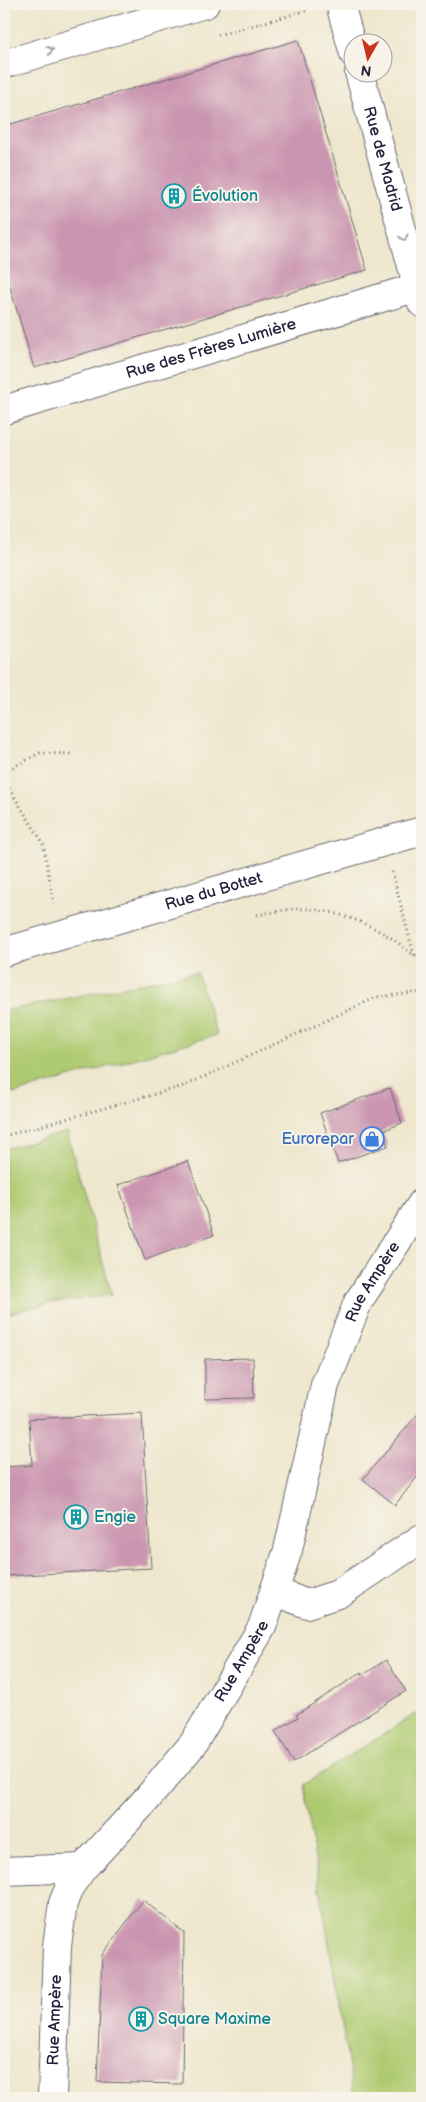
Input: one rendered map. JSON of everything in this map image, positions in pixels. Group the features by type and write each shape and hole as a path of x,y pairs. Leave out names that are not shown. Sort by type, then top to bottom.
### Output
{"street":[{"path":"4,64 205,4"},
{"path":"340,4 348,32"},
{"name":"Rue de Madrid","path":"362,82 420,295"},
{"name":"Rue des Frères Lumière","path":"4,408 420,295"},
{"name":"Rue du Bottet","path":"4,952 422,831"},
{"name":"Rue Ampère","path":"52,2098 60,1922 63,1902 70,1886 83,1868 146,1800 193,1744 262,1626 288,1550 325,1385 358,1302 422,1202"},
{"path":"274,1591 307,1604 338,1594 422,1538"},
{"path":"4,1871 83,1868"}],"path":[{"path":"4,772 40,753 74,754"},
{"path":"4,780 43,843 60,936"},
{"path":"385,842 404,926 414,956"},
{"path":"252,916 296,909 324,911 352,918 383,934 414,956 422,957"},
{"path":"4,1136 184,1086 377,998 422,992"}],"green space":[{"path":"197,972 217,1035 13,1094 4,1057 4,1011"},
{"path":"67,1132 112,1295 51,1303 4,1315 4,1149"},
{"path":"422,1710 422,2098 354,2098 303,1785"}],"building":[{"name":"Évolution","path":"298,40 367,270 34,368 4,267 4,126"},
{"path":"390,1088 402,1123 382,1131 388,1146 338,1163 320,1113"},
{"path":"188,1161 214,1235 145,1260 118,1185"},
{"path":"253,1358 254,1398 205,1399 205,1359"},
{"path":"422,1409 422,1471 395,1505 363,1479"},
{"name":"Engie","path":"142,1413 151,1568 4,1576 4,1467 32,1465 29,1419"},
{"path":"386,1660 406,1691 294,1762 275,1731 362,1672 363,1675"},
{"name":"Square Maxime","path":"143,1900 184,1933 182,2084 97,2082 102,1955"}],"place":[{"name":"Évolution","path":"174,196"},
{"name":"Eurorepar","path":"372,1139"},
{"name":"Engie","path":"76,1517"},
{"name":"Square Maxime","path":"141,2019"}]}
